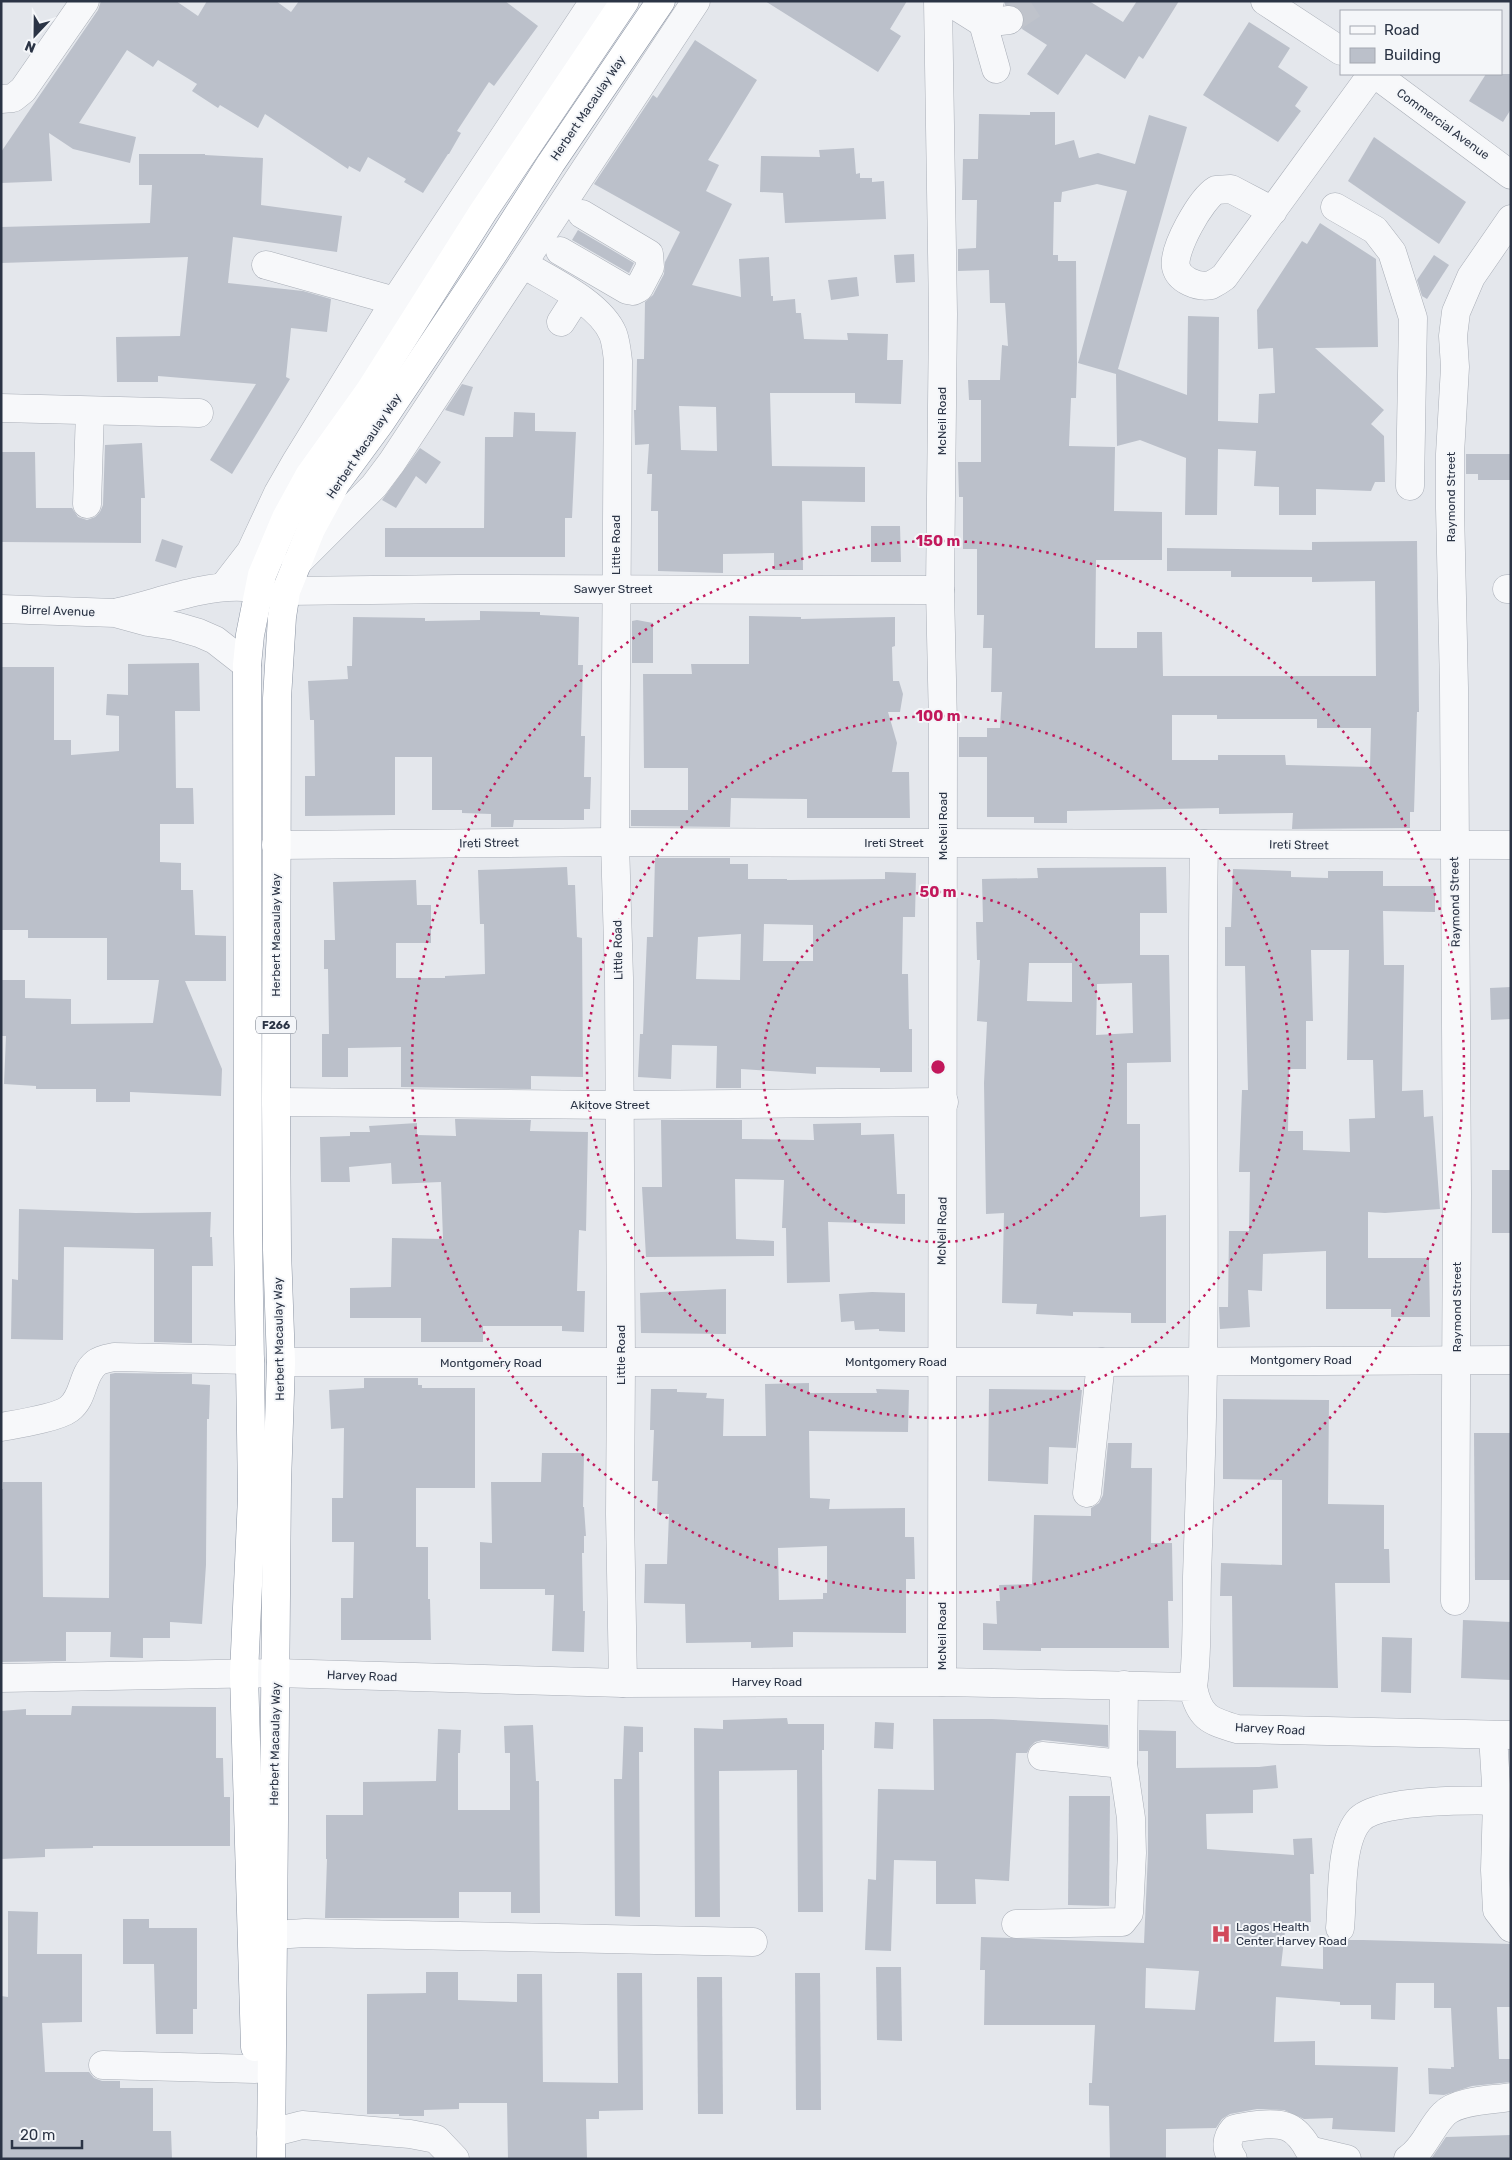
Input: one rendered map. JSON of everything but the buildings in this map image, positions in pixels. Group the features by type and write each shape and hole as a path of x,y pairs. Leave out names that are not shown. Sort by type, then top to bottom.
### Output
{"highway":[{"name":"Herbert Macaulay Way","path":"254,2159 255,2069 244,1674 252,1497 247,665 250,635 269,585 286,518 308,476 368,392 483,212 625,1"},
{"name":"Herbert Macaulay Way","path":"269,585 296,564 310,529 336,483 380,422 551,163 661,1"},
{"name":"Herbert Macaulay Way","path":"269,585 282,617 277,698 276,1102 277,1250 281,1362 277,1483 271,2146"}],"street":[{"path":"1,100 12,98 23,90 85,1"},
{"path":"224,586 251,551 278,493 296,460 395,301 594,1"},
{"path":"296,564 374,486 575,205 696,1"},
{"name":"McNeil Road","path":"938,1 942,305 940,590 944,1102 942,1682"},
{"path":"948,1 994,15 996,69"},
{"path":"1265,1 1340,50"},
{"path":"1272,211 1373,75"},
{"name":"Commercial Avenue","path":"1375,75 1511,174"},
{"path":"540,254 627,290 633,291 640,288 650,267 649,254 575,205"},
{"path":"1335,207 1375,230 1392,252 1413,318 1410,486"},
{"name":"Raymond Street","path":"1456,1601 1457,1359 1454,687 1450,454 1455,367 1452,336 1456,312 1471,277 1511,219"},
{"name":"Little Road","path":"540,254 577,297 601,315 613,334 618,361 615,842 620,1105 622,1363 620,1514 623,1683"},
{"path":"266,265 395,301"},
{"path":"561,322 577,297"},
{"path":"1413,318 1456,312"},
{"path":"1,408 199,413"},
{"path":"87,504 90,411"},
{"path":"251,551 269,585"},
{"name":"Sawyer Street","path":"115,613 224,586 940,590"},
{"name":"Birrel Avenue","path":"1,610 115,613"},
{"path":"115,613 199,632 228,649 247,665"},
{"name":"Ireti Street","path":"276,845 615,842 1511,845"},
{"path":"1193,1687 1197,1662 1204,1208 1202,990 1204,844"},
{"name":"Akitove Street","path":"276,1102 620,1105 944,1102"},
{"path":"1,1427 32,1421 67,1410 79,1400 88,1371 98,1362 114,1357 250,1360"},
{"name":"Montgomery Road","path":"281,1362 622,1363 1511,1360"},
{"path":"1087,1492 1102,1362"},
{"name":"Harvey Road","path":"1,1678 276,1673 623,1683 942,1682 1193,1687 1197,1705 1206,1718 1237,1729 1502,1735"},
{"path":"1016,1924 1122,1922 1129,1913 1131,1818 1124,1764 1124,1685"},
{"path":"1502,1735 1504,1801 1495,1870 1497,1910 1511,1928"},
{"path":"1042,1756 1124,1764"},
{"path":"1340,1928 1344,1860 1351,1836 1360,1820 1370,1813 1402,1804 1504,1801"},
{"path":"274,1935 305,1933 752,1942"},
{"path":"103,2065 255,2069"},
{"path":"1408,2159 1418,2152 1444,2114 1452,2108 1471,2102 1511,2097"},
{"path":"1233,2159 1227,2148 1227,2140 1234,2129 1276,2123 1294,2130 1302,2137 1304,2154 1347,2159"},
{"path":"271,2146 302,2125 410,2134 436,2139 455,2159"}],"tunnel":[{"path":"1009,20 1038,1"}],"place":[{"name":"Lagos Health Center Harvey Road","path":"1221,1934"}]}
